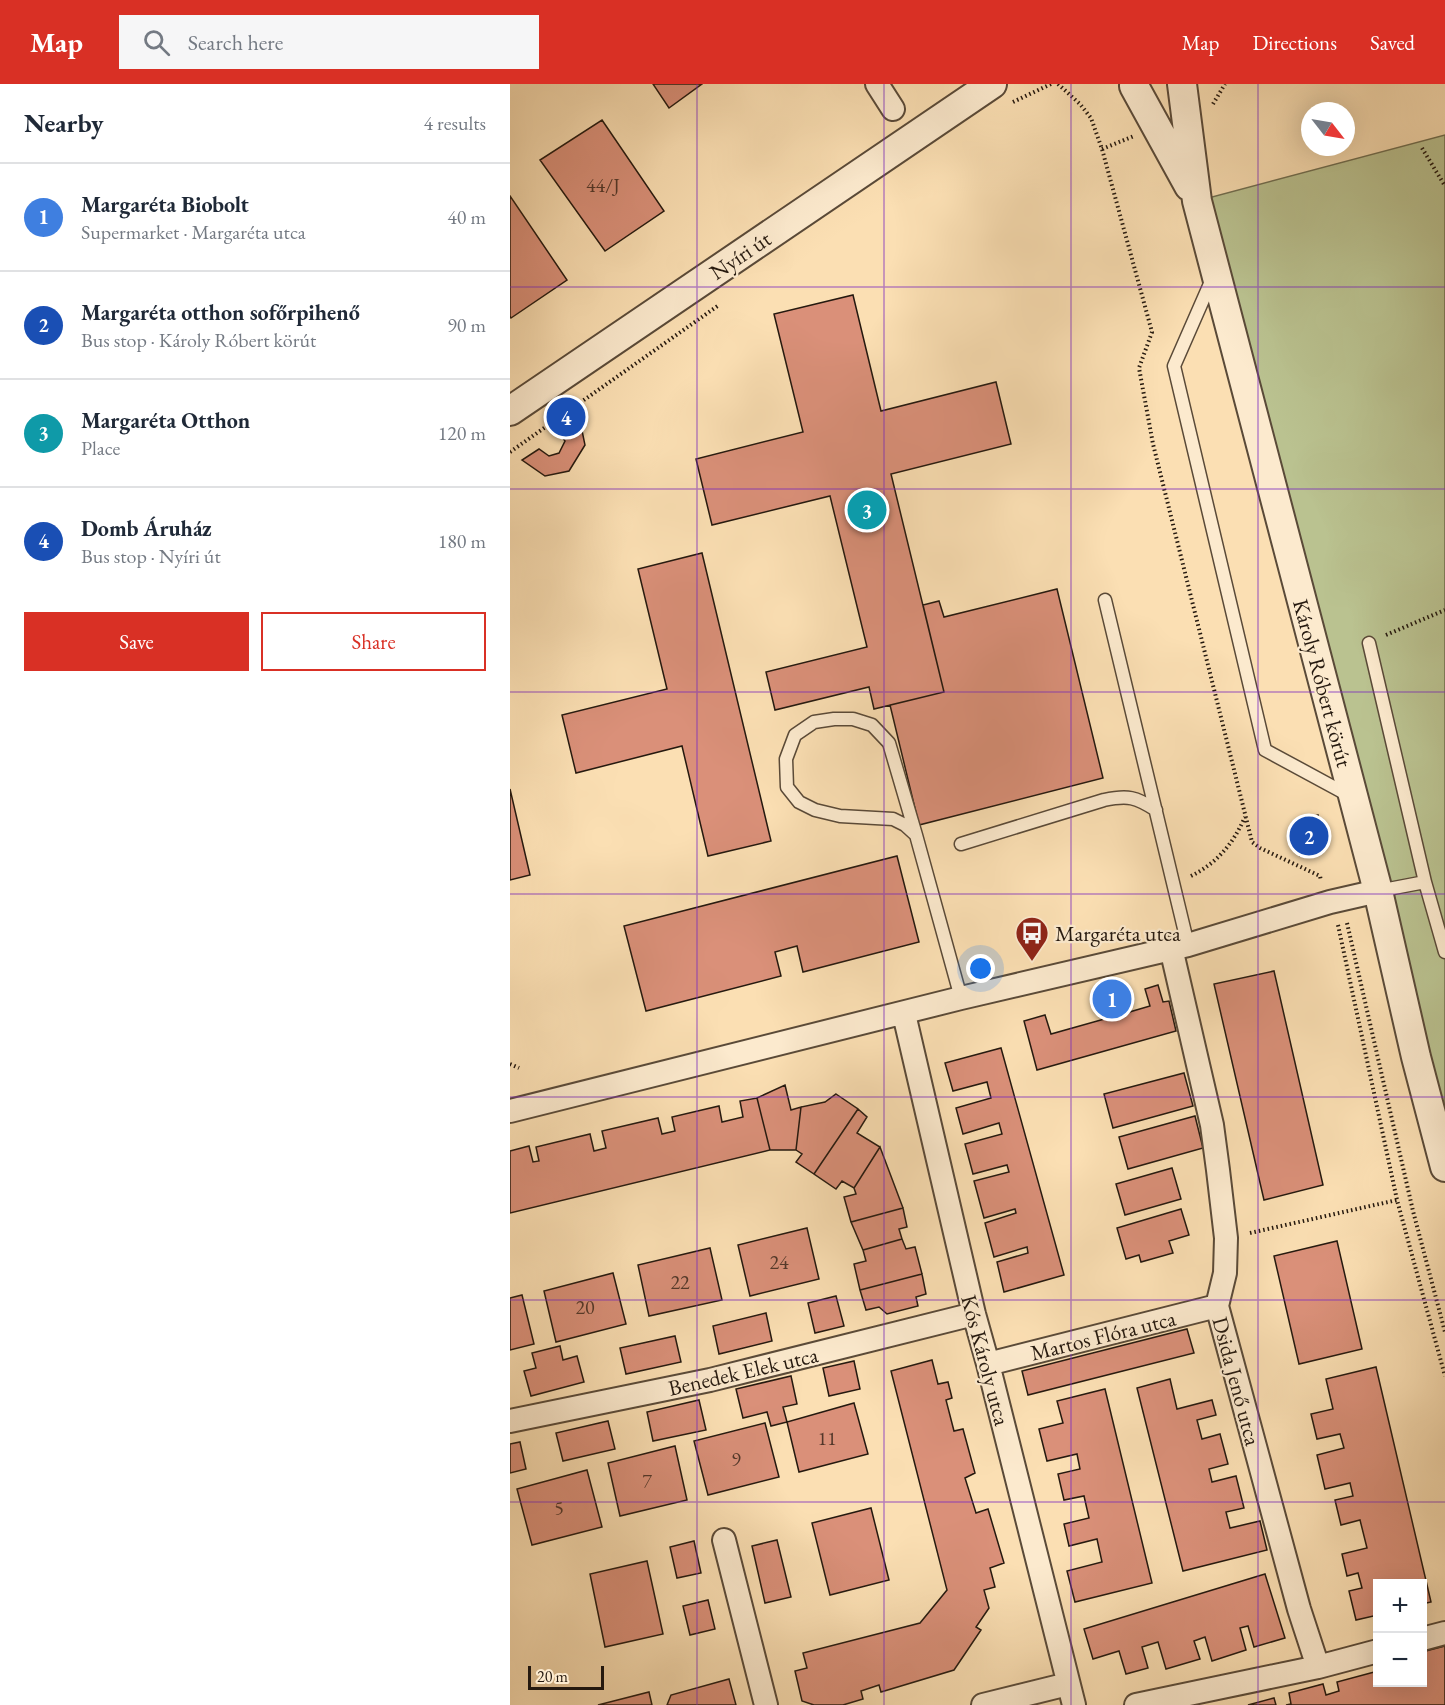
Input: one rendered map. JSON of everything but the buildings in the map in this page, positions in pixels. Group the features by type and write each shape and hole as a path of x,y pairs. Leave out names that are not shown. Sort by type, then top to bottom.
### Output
{"street":[{"path":"877,84 893,109"},
{"name":"Nyíri út","path":"510,411 981,91 1015,84"},
{"name":"Károly Róbert körút","path":"1182,84 1197,201 1378,891 1416,1058 1445,1167"},
{"name":"Károly Róbert körút","path":"1136,85 1197,201"},
{"path":"510,1111 961,998 1180,946 1330,902 1378,891"},
{"name":"Dsida Jenő utca","path":"1180,946 1212,1125 1226,1238 1225,1273 1217,1306 1299,1610 1318,1667"},
{"name":"Kós Károly utca","path":"904,1014 974,1314 1071,1695"},
{"name":"Martos Flóra utca","path":"988,1364 1217,1306"},
{"name":"Benedek Elek utca","path":"510,1421 710,1380 974,1314"},
{"path":"724,1540 766,1705"},
{"path":"1427,1638 1445,1633"},
{"path":"1136,1705 1318,1667 1373,1652"},
{"path":"983,1705 1071,1695"}],"lane":[{"path":"1216,270 1174,366 1265,750 1353,798"},
{"path":"1105,600 1174,885 1180,946"},
{"path":"1369,643 1425,882 1445,952"},
{"path":"916,835 905,825 893,819 840,816 815,810 799,802 787,787 786,759 795,735 814,722 853,719 872,724 889,742 916,835 961,998"},
{"path":"961,844 1122,796 1139,799 1156,810"},
{"path":"1378,891 1425,882"}],"path":[{"path":"1058,84 1080,104 1091,118 1102,149 1152,332 1139,368 1153,444 1252,842 1320,876 1330,902 1349,925 1413,1211 1445,1332"},
{"path":"1422,148 1445,186"},
{"path":"1369,643 1445,610"},
{"path":"1174,885 1196,874 1224,854 1237,835 1245,816"},
{"path":"1339,928 1397,1200 1445,1376"},
{"path":"510,1064 519,1068"},
{"path":"1226,1238 1397,1200"}],"green space":[{"path":"1445,135 1445,1167 1197,201"}],"place":[{"name":"Domb Áruház","path":"566,417"},
{"name":"Margaréta Otthon","path":"867,510"},
{"name":"Margaréta otthon sofőrpihenő","path":"1309,836"},
{"name":"Margaréta utca","path":"1032,962"},
{"name":"Margaréta Biobolt","path":"1112,999"}]}
